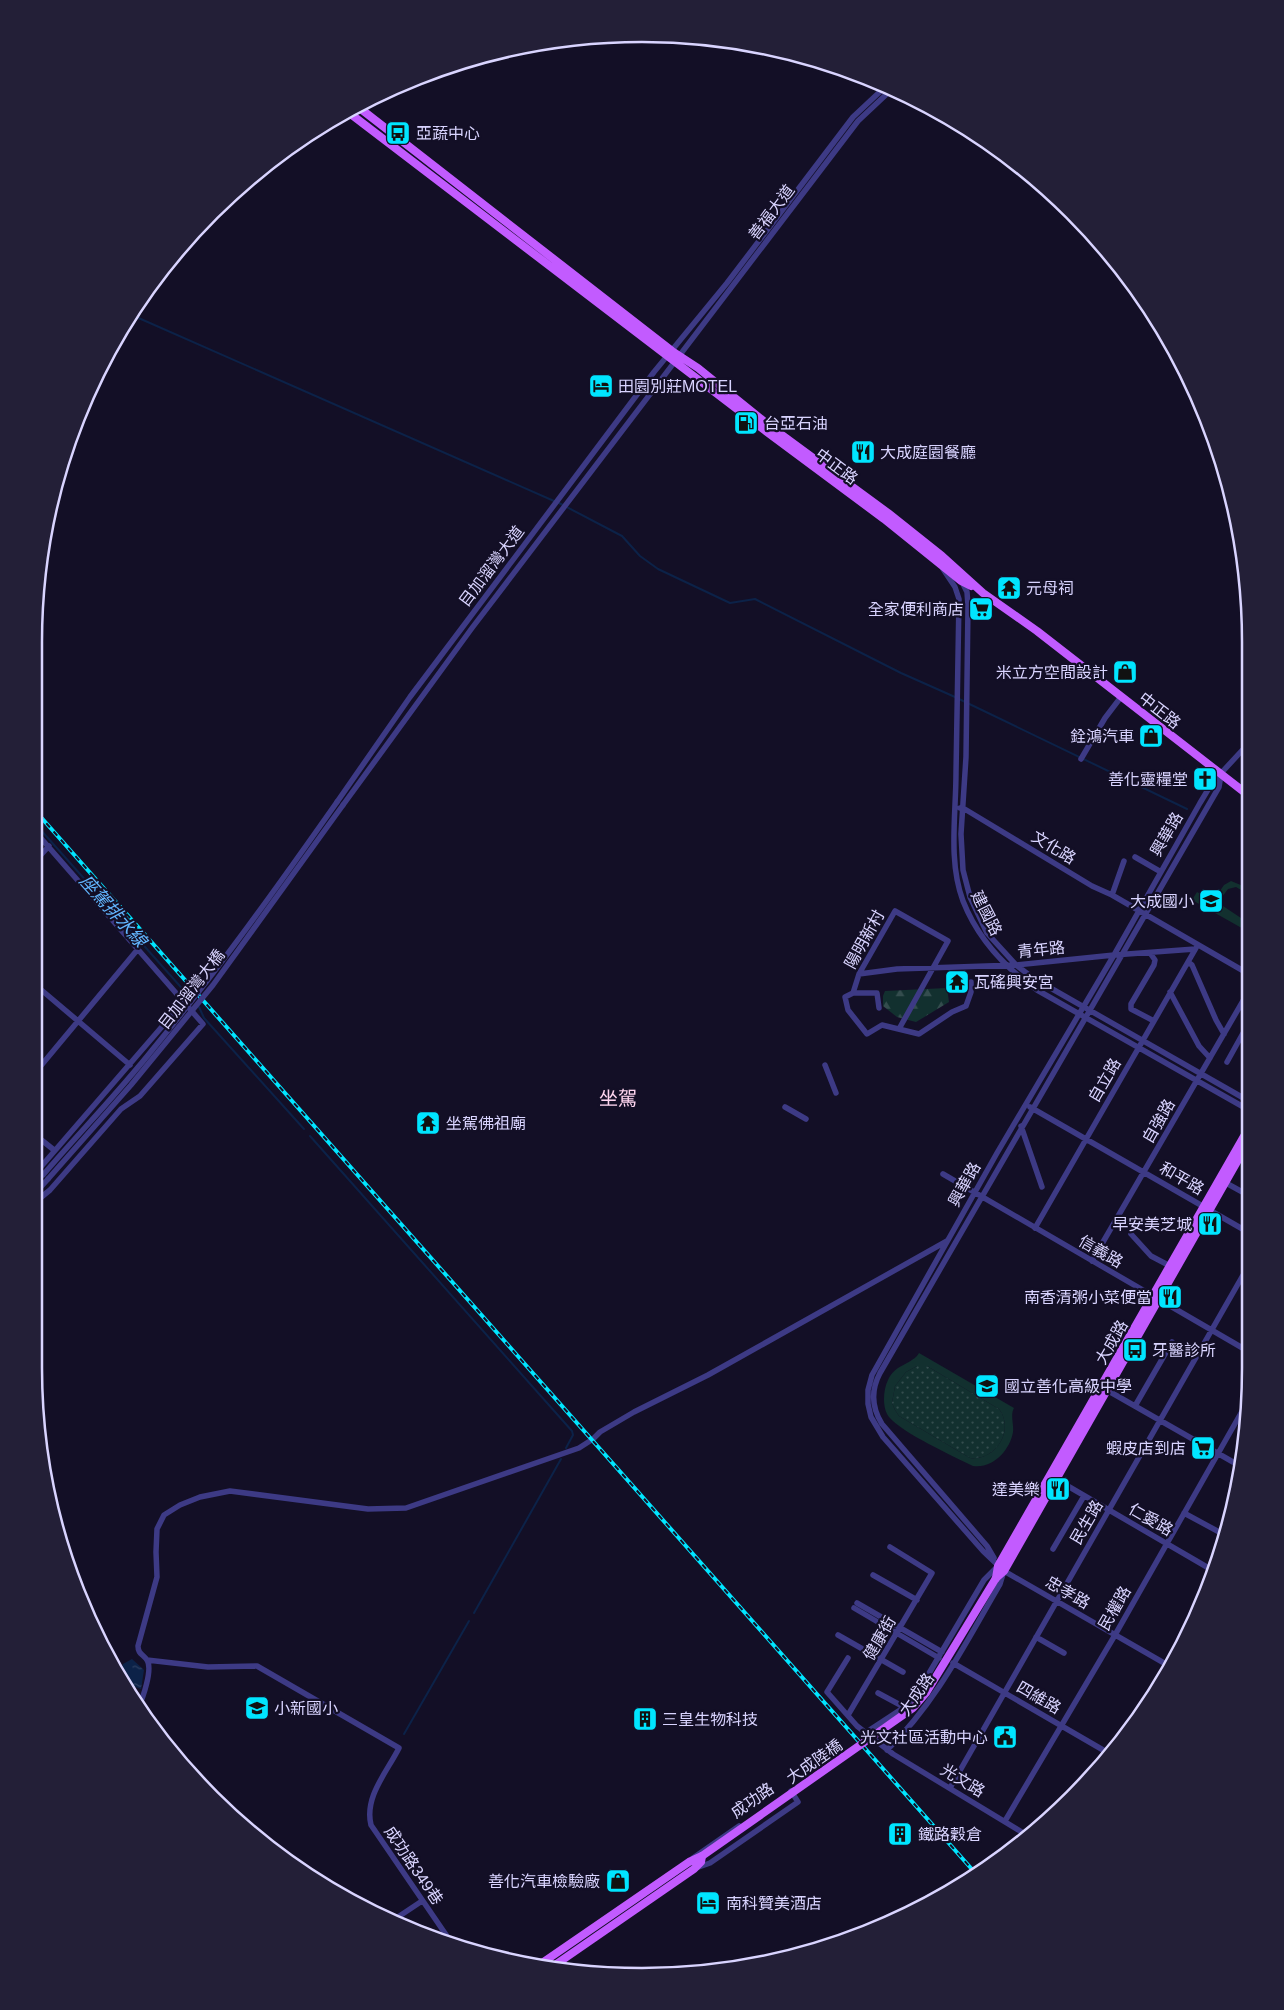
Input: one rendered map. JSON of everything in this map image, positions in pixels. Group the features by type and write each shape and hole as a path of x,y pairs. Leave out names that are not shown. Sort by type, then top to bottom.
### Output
{"main road":[{"path":"364,111 673,356"},
{"path":"354,116 673,356"},
{"name":"中正路","path":"673,356 698,368 771,426 888,513 941,559 1037,630 1121,698 1242,791"},
{"name":"中正路","path":"941,559 961,580 984,592"},
{"name":"大成路","path":"996,1578 1207,1209 1242,1139"},
{"name":"大成路","path":"1156,1299 1170,1266 1226,1183 1242,1153"},
{"name":"大成陸橋","path":"702,1856 913,1708 926,1693 996,1578"},
{"name":"成功路","path":"561,1962 702,1856"},
{"name":"成功路","path":"547,1959 691,1865"}],"street":[{"name":"善福大道","path":"673,356 853,117 880,92"},
{"name":"善福大道","path":"673,356 858,120 886,95"},
{"name":"目加溜灣大道","path":"340,804 410,697 556,503 673,356"},
{"name":"目加溜灣大道","path":"340,804 563,508 673,356"},
{"name":"建國路","path":"941,559 959,599 954,857 963,900 981,936 1006,966 1037,990 1242,1106"},
{"name":"建國路","path":"961,580 968,599 966,757 961,854 970,897 987,933 1016,965 1040,982 1242,1097"},
{"path":"1081,759 1105,718 1121,698"},
{"path":"1220,775 1242,751"},
{"name":"興華路","path":"1001,1568 987,1546 882,1424 877,1416 874,1401 875,1385 880,1373 981,1196 1121,955 1161,872 1212,783 1220,775"},
{"name":"興華路","path":"1001,1568 882,1437 873,1423 868,1404 868,1390 872,1375 1079,1014 1219,787 1220,775"},
{"name":"目加溜灣大橋","path":"42,1175 127,1081 178,1019 340,804"},
{"path":"955,808 963,808"},
{"name":"文化路","path":"963,808 1092,886 1142,912"},
{"path":"42,839 185,1000 204,1024 140,1096 121,1109 50,1190 42,1197"},
{"path":"42,854 49,846"},
{"path":"1135,857 1161,872"},
{"path":"1112,895 1124,861"},
{"name":"陽明新村","path":"899,1029 948,941 895,911 859,974 853,993 844,997 848,1010 868,1034 882,1025 919,1034 952,1012 966,1006 971,992 971,982"},
{"path":"1142,912 1196,947 1242,970"},
{"name":"青年路","path":"859,974 896,969 1006,966 1196,947"},
{"name":"自立路","path":"1035,1228 1196,947"},
{"path":"42,1064 138,949"},
{"path":"1150,953 1155,960 1154,965 1130,1004 1131,1009 1154,1021"},
{"path":"1188,962 1192,965 1224,1034"},
{"path":"42,991 130,1066"},
{"path":"1170,992 1199,1046 1210,1058"},
{"path":"853,993 876,993 879,1008"},
{"path":"42,1175 54,1150 130,1066 185,1000"},
{"name":"自強路","path":"1092,1261 1242,1003"},
{"path":"1227,1062 1242,1035"},
{"path":"825,1064 836,1093"},
{"name":"和平路","path":"1026,1104 1242,1229"},
{"path":"785,1107 806,1119"},
{"path":"1022,1126 1042,1187"},
{"path":"42,1140 54,1150"},
{"name":"信義路","path":"943,1174 1242,1348"},
{"path":"1226,1183 1242,1192"},
{"path":"1131,1234 1151,1256 1170,1266"},
{"path":"142,1698 146,1687 148,1667 147,1660 138,1651 138,1646 158,1577 157,1528 164,1515 175,1508 200,1497 230,1491 359,1508 400,1509 488,1481 579,1448 593,1440 600,1432 634,1412 708,1375 948,1240"},
{"name":"民生路","path":"950,1788 1242,1277"},
{"path":"1135,1406 1172,1342"},
{"path":"1104,1389 1233,1462"},
{"name":"民權路","path":"1005,1821 1115,1635 1239,1417"},
{"name":"仁愛路","path":"1053,1478 1208,1567"},
{"path":"1053,1549 1084,1496"},
{"path":"1184,1513 1218,1532"},
{"name":"健康街","path":"848,1715 900,1631 932,1573 890,1547"},
{"name":"忠孝路","path":"1001,1568 1164,1663"},
{"name":"大成路","path":"865,1733 904,1707 917,1694 984,1580 1001,1568"},
{"name":"大成路","path":"887,1750 920,1715 953,1663 1000,1584 1001,1568"},
{"path":"873,1575 917,1600"},
{"path":"855,1605 941,1655"},
{"path":"838,1635 903,1672"},
{"path":"1036,1637 1064,1653"},
{"name":"光文路","path":"848,1658 827,1692 865,1733 887,1750 1022,1832"},
{"name":"成功路349巷","path":"147,1660 208,1667 257,1666 400,1748 371,1800 370,1819 374,1831 446,1935"},
{"name":"四維路","path":"953,1663 1104,1750"},
{"path":"878,1693 904,1707"},
{"name":"成功路","path":"791,1790 798,1802 710,1863 691,1865 791,1790"},
{"path":"400,1916 422,1901"}],"green space":[{"path":"1231,881 1242,886 1242,890 1236,887 1228,889 1222,897 1223,906 1242,919 1242,928 1192,900 1197,892 1217,904 1215,898 1224,885"},
{"path":"947,988 949,1002 916,1022 897,1017 883,1006 885,991"},
{"path":"919,1353 1014,1408 1011,1439 1004,1451 994,1461 980,1466 973,1466 916,1437 889,1417 885,1409 884,1399 888,1380 899,1367 916,1357","holes":["917,1366 927,1366 999,1409 1005,1426 1004,1435 995,1449 988,1455 970,1458 899,1416 892,1403 895,1386 906,1372"]},
{"path":"917,1366 927,1366 999,1409 1005,1426 1004,1435 995,1449 988,1455 970,1458 899,1416 892,1403 895,1386 906,1372"}],"water":[{"path":"132,1659 144,1670 141,1689 135,1687 122,1666"}],"waterway":[{"path":"138,318 554,501"},
{"path":"559,503 622,536 640,556 658,569 730,603 755,599 901,673 955,697"},
{"path":"959,699 1187,809"},
{"name":"座駕排水線","path":"42,831 187,994"},
{"path":"199,1007 204,1018 304,1129"},
{"path":"310,1136 572,1431 573,1435 566,1448"},
{"path":"474,1613 561,1459"},
{"path":"404,1734 469,1621"}],"railway":[{"path":"42,818 971,1868"}],"place":[{"name":"亞蔬中心","path":"398,133"},
{"name":"田園別莊MOTEL","path":"601,386"},
{"name":"台亞石油","path":"746,423"},
{"name":"大成庭園餐廳","path":"863,452"},
{"name":"元母祠","path":"1009,588"},
{"name":"全家便利商店","path":"981,609"},
{"name":"米立方空間設計","path":"1125,672"},
{"name":"銓鴻汽車","path":"1151,736"},
{"name":"善化靈糧堂","path":"1205,779"},
{"name":"大成國小","path":"1211,901"},
{"name":"瓦磘興安宮","path":"957,982"},
{"name":"坐駕佛祖廟","path":"428,1123"},
{"name":"早安美芝城","path":"1210,1224"},
{"name":"南香清粥小菜便當","path":"1170,1297"},
{"name":"牙醫診所","path":"1135,1350"},
{"name":"國立善化高級中學","path":"987,1386"},
{"name":"蝦皮店到店","path":"1203,1448"},
{"name":"達美樂","path":"1058,1489"},
{"name":"小新國小","path":"257,1708"},
{"name":"三皇生物科技","path":"645,1719"},
{"name":"光文社區活動中心","path":"1005,1737"},
{"name":"鐵路穀倉","path":"900,1834"},
{"name":"善化汽車檢驗廠","path":"618,1881"},
{"name":"南科贊美酒店","path":"708,1903"}],"district":[{"name":"坐駕","path":"618,1098"}]}
